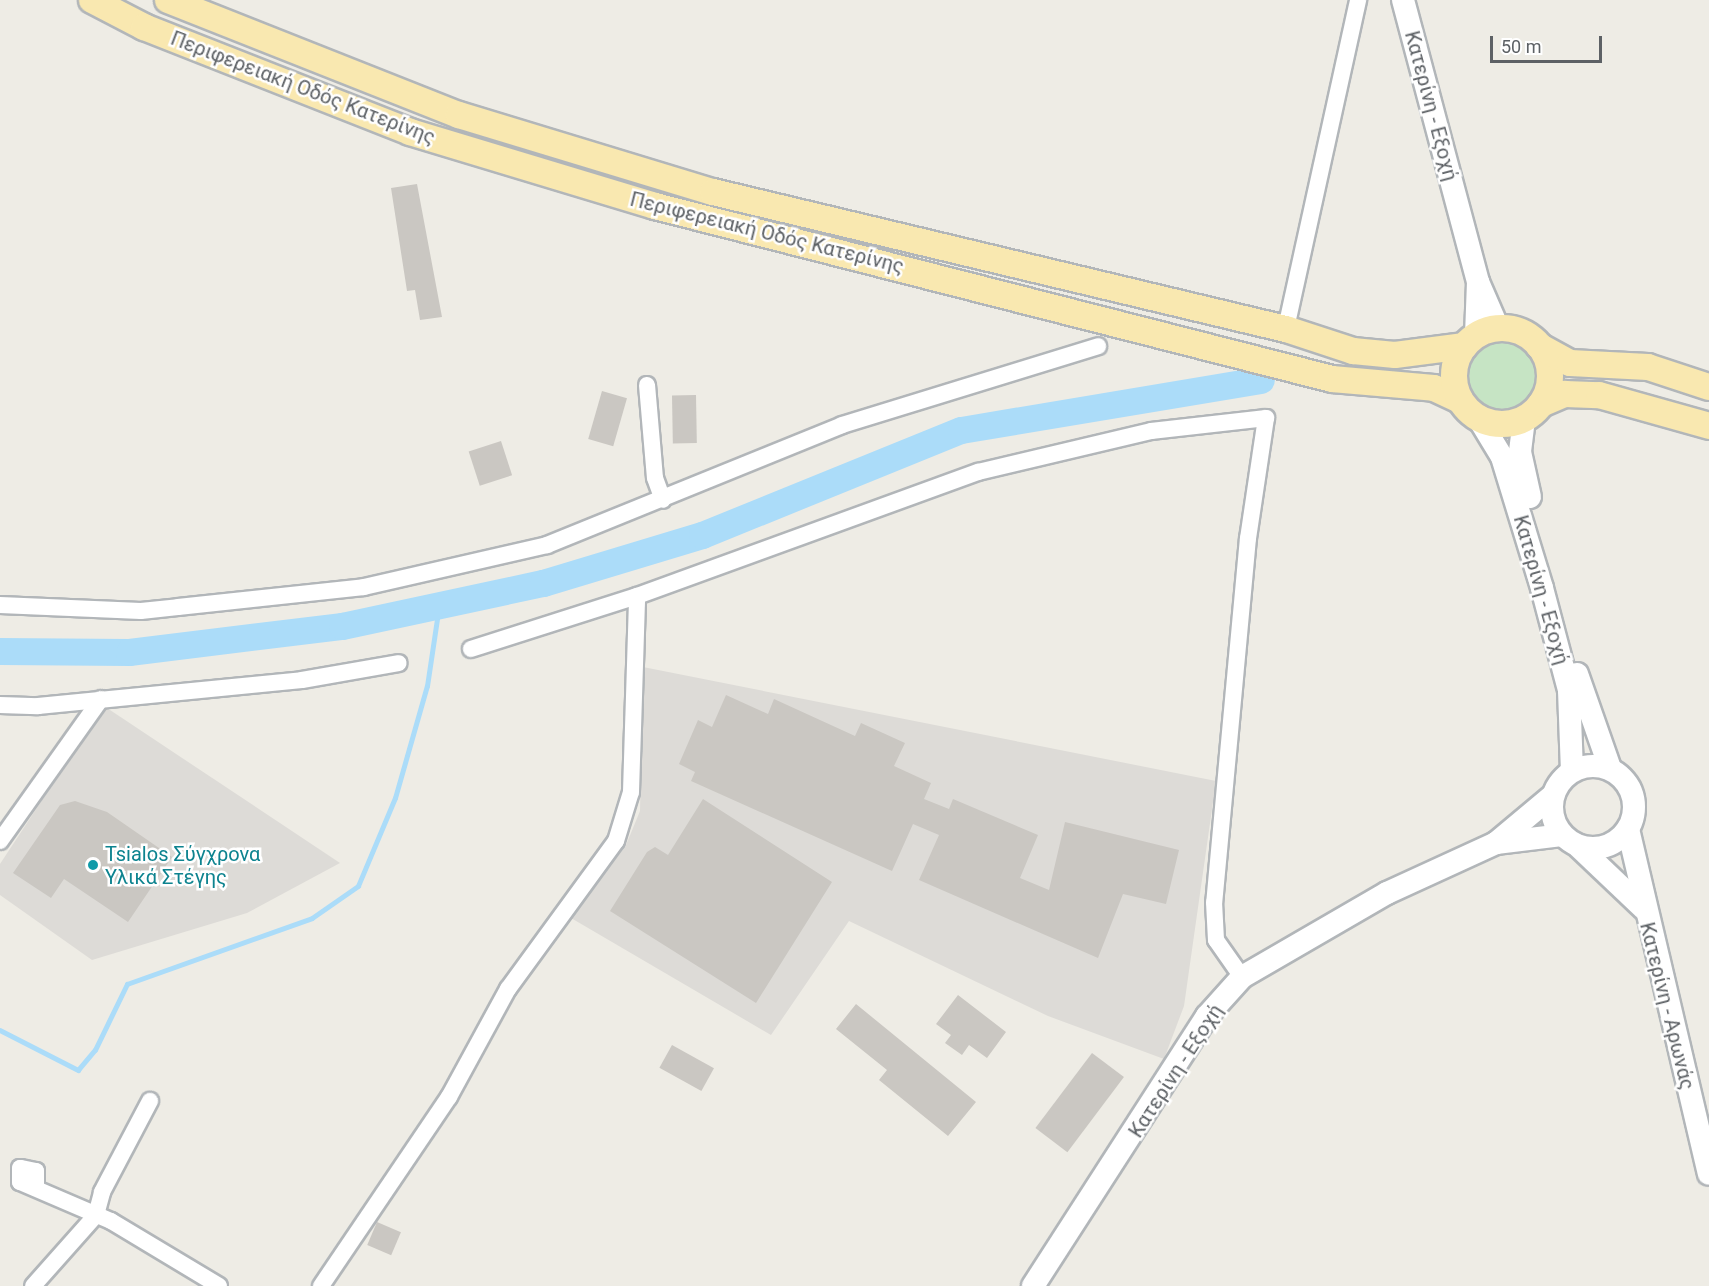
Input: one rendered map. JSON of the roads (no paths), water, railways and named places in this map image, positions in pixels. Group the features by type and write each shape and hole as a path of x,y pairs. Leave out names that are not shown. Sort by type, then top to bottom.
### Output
{"main road":[{"name":"Περιφερειακή Οδός Κατερίνης","path":"92,0 144,27 410,132 654,206 1332,378 1434,388 1460,400"},
{"name":"Περιφερειακή Οδός Κατερίνης","path":"168,0 459,115 713,192 1286,329 1353,351 1395,355 1479,337"},
{"name":"Κατερίνη - Εξοχή","path":"1403,0 1478,282 1479,337"},
{"path":"1709,387 1648,367 1569,363 1520,332 1479,337 1454,374 1460,400 1479,419 1502,424 1565,394 1599,395 1709,426"},
{"path":"1533,411 1549,374 1539,346"},
{"name":"Κατερίνη - Εξοχή","path":"1496,843 1570,840 1606,846 1628,829 1634,797 1610,768 1580,688 1523,472 1533,411"},
{"name":"Κατερίνη - Εξοχή","path":"1034,1286 1207,1016 1242,977 1387,893 1496,843 1552,796 1572,770 1569,690 1545,599 1502,457 1479,419"},
{"path":"1572,770 1610,768"},
{"path":"1552,796 1551,813 1570,840"},
{"name":"Κατερίνη - Αρωνάς","path":"1628,829 1643,908 1709,1174"},
{"name":"Κατερίνη - Αρωνάς","path":"1570,840 1643,908"}],"street":[{"path":"1288,320 1358,0"},
{"path":"0,605 141,611 364,587 547,545 663,500 842,425 1098,345"},
{"path":"647,385 655,478 663,500"},
{"path":"471,649 637,596 978,472 1150,431 1266,418 1248,538 1214,902 1216,940 1242,977"},
{"path":"321,1286 449,1097 508,989 616,841 631,792 637,596"},
{"path":"0,705 101,699 302,680 399,663"},
{"path":"0,841 101,699"},
{"path":"33,1286 96,1215 102,1192 150,1101"},
{"path":"36,1188 96,1215 219,1286"}],"waterway":[{"path":"0,651 129,652 342,626 543,583 702,535 961,430 1261,380"},
{"path":"0,1030 78,1070 95,1050 127,984 312,918 358,886 395,798 427,686 439,606"}],"place":[{"name":"Tsialos Σύγχρονα Υλικά Στέγης","path":"93,865"}]}
